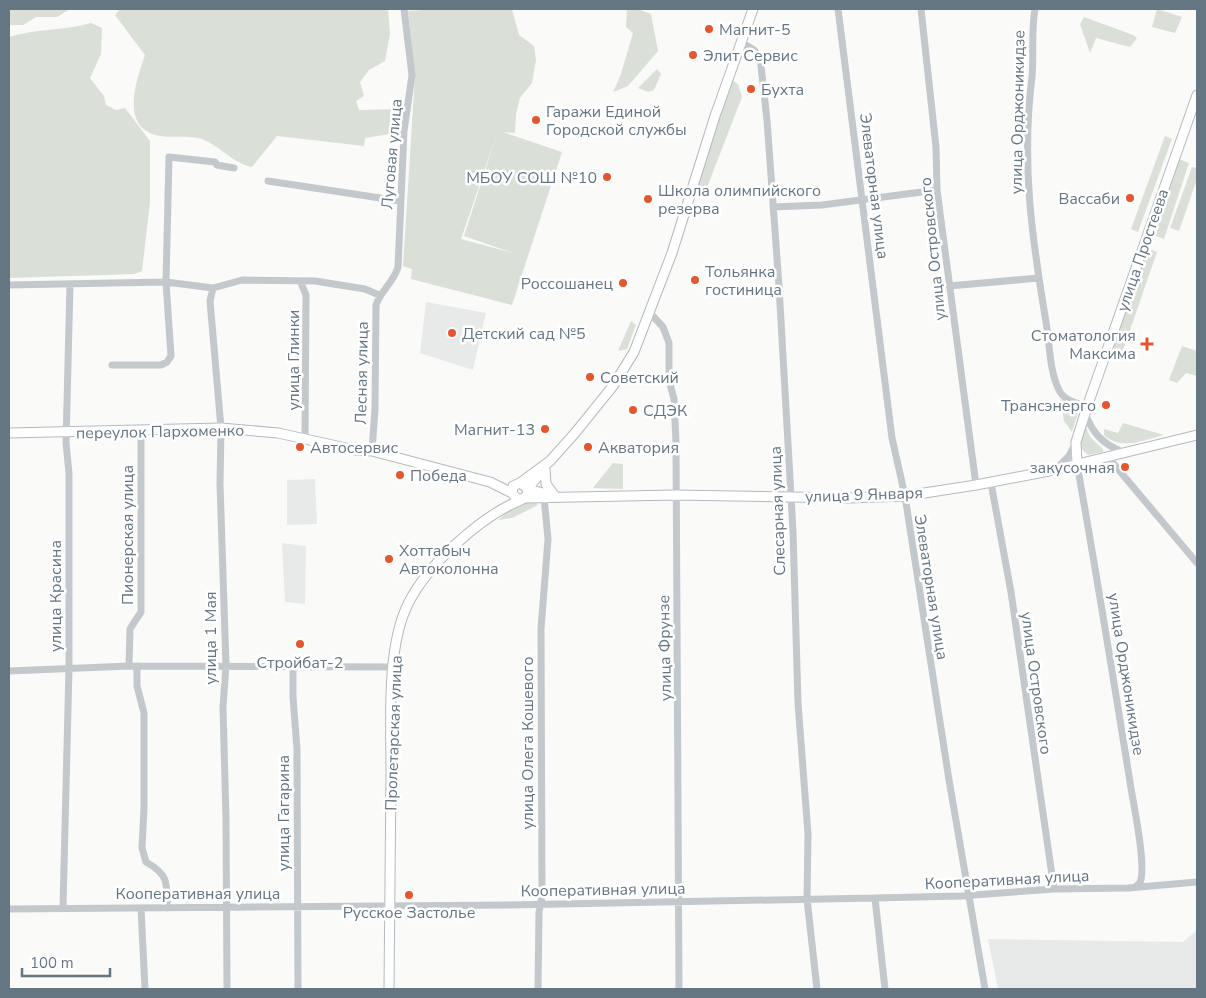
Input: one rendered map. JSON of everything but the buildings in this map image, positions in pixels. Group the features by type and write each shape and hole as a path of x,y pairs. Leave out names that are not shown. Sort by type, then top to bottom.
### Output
{"main road":[{"path":"520,491 592,414 613,386 634,352 672,252 715,116 753,9"},
{"name":"улица Простеева","path":"1077,464 1076,442 1086,410 1197,95"},
{"name":"переулок Пархоменко","path":"9,433 221,428 263,431 355,450 372,451 520,491"},
{"name":"улица 9 Января","path":"520,491 544,497 675,495 849,498 905,496 976,486 1197,435"},
{"path":"520,491 550,460"},
{"path":"544,468 546,484 558,496"},
{"path":"520,491 558,496"},
{"name":"Пролетарская улица","path":"389,989 393,667 400,625 407,604 418,587 443,558 520,491"}],"street":[{"name":"Луговая улица","path":"379,296 390,284 398,267 404,132 412,75 404,9"},
{"name":"Элеваторная улица","path":"838,9 847,65 861,200 865,217 892,438 905,496 920,606 968,895 986,989"},
{"name":"улица Островского","path":"921,9 936,147 937,190 976,486"},
{"name":"улица Орджоникидзе","path":"1035,9 1032,77 1028,92 1026,178 1038,278 1051,357 1059,391 1065,398 1086,410"},
{"name":"Слесарная улица","path":"740,42 754,50 760,57 773,207 790,496 799,713 808,834 807,899 817,989"},
{"path":"112,365 161,365 167,362 171,356 166,282 169,157 215,162 217,165 234,168"},
{"path":"268,181 400,201"},
{"path":"773,207 801,207 937,190"},
{"path":"949,286 1038,278"},
{"path":"9,284 166,282 213,288 242,280 315,282 365,288 379,296"},
{"name":"улица Глинки","path":"301,283 306,295 305,439"},
{"name":"улица Красина","path":"63,907 70,668 69,473 66,432 70,284"},
{"name":"улица 1 Мая","path":"213,288 210,301 221,428 220,484 226,665 223,707 227,989"},
{"name":"Лесная улица","path":"372,451 375,409 375,322 379,296"},
{"name":"улица Фрунзе","path":"650,313 663,327 669,343 669,380 674,399 676,442 679,989"},
{"path":"1086,410 1096,436 1103,443 1122,452"},
{"name":"Пионерская улица","path":"129,666 130,629 141,612 141,430"},
{"path":"1058,467 1069,456 1076,442"},
{"path":"1106,456 1196,560"},
{"name":"улица Орджоникидзе","path":"1077,464 1095,557 1134,812 1142,872 1140,883 1135,886"},
{"name":"улица Островского","path":"991,482 1011,592 1054,889"},
{"name":"улица Олега Кошевого","path":"538,989 539,912 542,904 541,658 548,539 544,497"},
{"path":"9,671 129,666 393,667"},
{"path":"137,666 137,686 144,713 142,848 146,862 164,875 167,885 167,908"},
{"name":"улица Гагарина","path":"293,667 297,748 298,989"},
{"name":"Кооперативная улица","path":"9,908 225,908 875,898 968,895 1197,882"},
{"path":"875,898 885,989"},
{"path":"141,908 146,989"}],"shaded area":[{"path":"9,9 70,9 57,17 36,17 23,25 9,25"},
{"path":"120,9 388,9 390,34 385,61 369,70 360,82 364,96 356,101 359,110 398,109 396,133 365,138 364,146 277,136 252,167 233,159 202,139 160,136 147,132 139,124 135,114 134,103 135,90 145,55 115,15"},
{"path":"512,9 519,35 534,46 536,60 532,83 520,98 516,114 515,133 503,132 562,152 512,305 411,279 412,269 403,266 415,75 408,11","holes":["498,131 464,236 516,254 461,239"]},
{"path":"627,9 638,9 651,14 658,51 628,86 613,92 620,77 633,33 626,27"},
{"path":"1157,9 1182,17 1175,33 1152,27"},
{"path":"1084,17 1137,38 1130,47 1096,38 1090,53 1080,24"},
{"path":"91,23 102,28 101,54 90,78 104,96 106,105 116,110 125,108 150,141 150,202 142,271 134,274 9,278 9,37"},
{"path":"657,69 661,74 654,90 648,92 638,88"},
{"path":"730,79 738,84 742,97 706,190 697,187"},
{"path":"1165,136 1172,139 1138,232 1131,229"},
{"path":"1176,158 1189,163 1164,239 1150,234"},
{"path":"1192,167 1197,168 1197,179 1179,231 1170,228"},
{"path":"1147,248 1157,252 1120,359 1109,355"},
{"name":"Детский сад №5","path":"426,302 486,313 473,370 420,353"},
{"path":"631,321 636,325 627,349 618,351"},
{"path":"1182,346 1197,351 1197,376 1186,373 1177,383 1169,380"},
{"path":"1060,399 1079,409 1072,432 1064,421"},
{"path":"1123,423 1164,435 1133,443 1125,443 1111,440 1104,435 1104,429 1118,433"},
{"path":"1086,427 1090,437 1103,449 1103,452 1088,455 1081,448 1081,438"},
{"path":"613,463 623,464 623,489 593,488"},
{"path":"315,479 317,524 287,525 287,480"},
{"path":"528,500 535,501 538,505 512,518 498,520 517,504"},
{"path":"282,543 306,546 305,604 285,602"},
{"path":"1196,931 1197,989 998,989 988,939 1183,942"}],"place":[{"name":"Магнит-5","path":"709,29"},
{"name":"Элит Сервис","path":"693,55"},
{"name":"Бухта","path":"751,89"},
{"name":"Гаражи Единой Городской службы","path":"536,120"},
{"name":"МБОУ СОШ №10","path":"607,177"},
{"name":"Вассаби","path":"1130,198"},
{"name":"Школа олимпийского резерва","path":"648,199"},
{"name":"Тольянка гостиница","path":"695,280"},
{"name":"Россошанец","path":"623,283"},
{"name":"Детский сад №5","path":"452,333"},
{"name":"Стоматология Максима","path":"1147,344"},
{"name":"Советский","path":"590,377"},
{"name":"Трансэнерго","path":"1106,405"},
{"name":"СДЭК","path":"633,410"},
{"name":"Магнит-13","path":"545,429"},
{"name":"Автосервис","path":"300,447"},
{"name":"Акватория","path":"588,447"},
{"name":"закусочная","path":"1125,467"},
{"name":"Победа","path":"400,475"},
{"name":"Хоттабыч Автоколонна","path":"389,559"},
{"name":"Стройбат-2","path":"300,644"},
{"name":"Русское Застолье","path":"409,895"}]}
